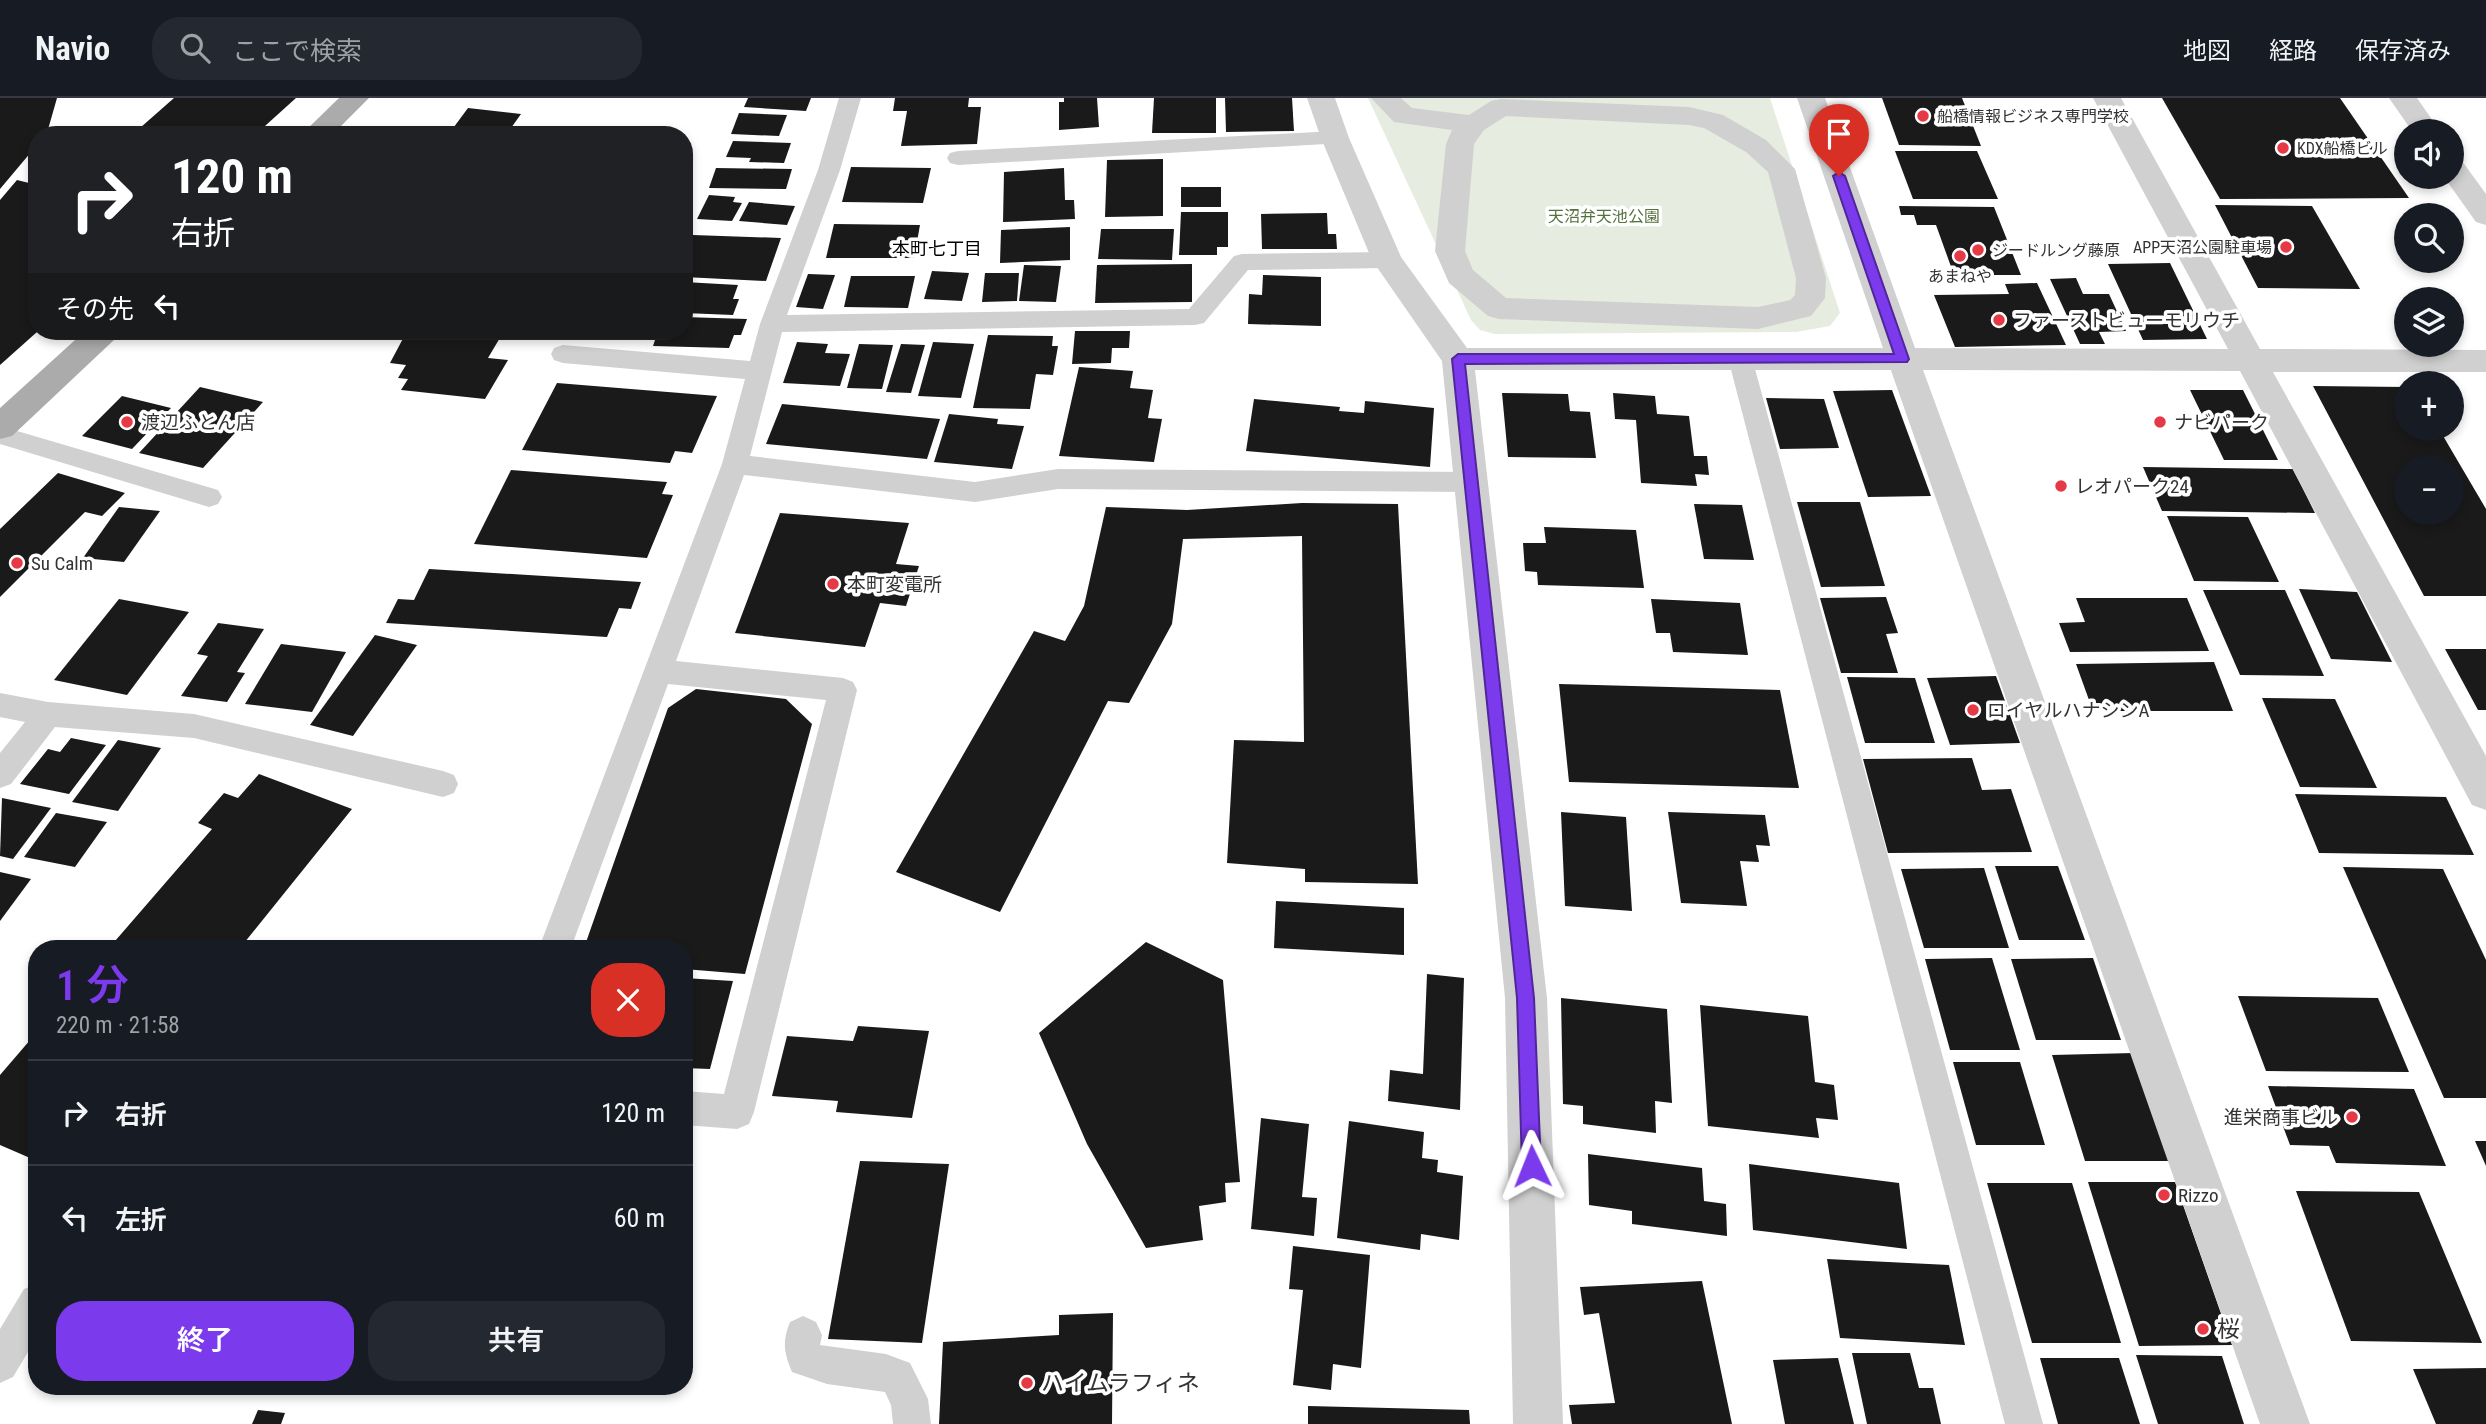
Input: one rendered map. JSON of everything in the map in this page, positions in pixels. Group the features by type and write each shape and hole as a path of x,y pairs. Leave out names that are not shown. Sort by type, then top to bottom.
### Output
{"main road":[{"path":"325,126 355,98"},
{"path":"7,412 93,340"}],"street":[{"path":"1321,98 1335,138 1387,260 1458,359 1525,998 1538,1424"},
{"path":"1385,98 1404,116 1474,124"},
{"path":"1811,98 2285,1424"},
{"path":"2107,98 2486,793"},
{"path":"2403,98 2418,119"},
{"path":"1603,105 1713,121 1756,146 1781,169 1811,278 1810,298 1800,308 1758,318 1499,308 1460,276 1450,251 1460,144 1464,133 1474,124 1501,107 1603,105"},
{"path":"2464,184 2486,215"},
{"path":"1458,359 2486,362"}],"lane":[{"path":"558,940 735,464 772,324 829,170 850,98"},
{"path":"958,158 1335,138"},
{"path":"772,324 1195,317 1242,262 1387,260"},
{"path":"563,354 760,371"},
{"path":"1740,358 2024,1424"},
{"path":"0,435 208,497"},
{"path":"735,464 975,492 1058,479 1471,482"},
{"path":"658,671 843,691 737,1112 693,1109"},
{"path":"0,705 48,714 194,726 443,784"},
{"path":"0,775 48,714"},
{"path":"0,1364 28,1317"},
{"path":"803,1335 801,1347 805,1359 817,1364 879,1371 897,1376 908,1393 912,1424"}],"green space":[{"name":"天沼弁天池公園","path":"1368,98 1770,98 1840,313 1830,326 1796,332 1495,334 1480,330 1471,320"}],"building":[{"path":"0,98 57,98 49,126 28,126 28,156 0,189"},
{"path":"174,98 296,98 265,126 142,126"},
{"path":"748,98 811,98 806,111 744,107"},
{"path":"895,98 969,98 968,107 981,107 977,144 901,146 907,111 893,111"},
{"path":"1064,98 1097,98 1099,127 1059,130 1059,102 1064,102"},
{"path":"1154,98 1216,98 1216,133 1152,133"},
{"path":"1225,98 1292,98 1294,131 1226,132"},
{"path":"1882,98 1962,98 1981,146 1899,145"},
{"name":"KDX船橋ビル","path":"2162,98 2340,98 2394,176 2394,189 2403,189 2409,198 2220,199"},
{"path":"468,108 521,114 512,126 455,126"},
{"path":"739,113 787,115 779,136 731,134"},
{"path":"733,141 791,143 784,163 749,162 751,158 726,157"},
{"path":"1895,151 1977,151 1998,199 1913,199"},
{"path":"1163,159 1163,216 1105,217 1107,160"},
{"path":"851,167 931,168 923,203 842,202"},
{"path":"716,168 792,169 786,189 709,188"},
{"path":"1064,168 1065,200 1074,200 1075,219 1003,222 1004,172"},
{"path":"17,180 28,183 28,340 0,365 0,200"},
{"path":"1181,187 1221,187 1221,207 1181,207"},
{"path":"709,195 735,197 733,202 742,203 732,221 697,219"},
{"path":"749,202 795,206 787,225 739,221"},
{"name":"APP天沼公園駐車場","path":"2215,205 2312,206 2360,289 2258,288"},
{"name":"ジードルング藤原","path":"1899,206 1994,207 2021,275 1954,275 1936,225 1917,225 1914,215 1901,215"},
{"path":"1181,212 1228,212 1228,247 1217,247 1217,255 1179,255"},
{"path":"1327,213 1328,234 1336,234 1337,249 1262,249 1261,214"},
{"path":"834,224 920,225 914,258 826,258"},
{"path":"1070,227 1070,260 1000,263 1001,230"},
{"path":"1101,229 1174,229 1172,260 1098,259"},
{"path":"693,235 781,238 766,281 693,277"},
{"path":"2170,263 2207,339 2143,340 2108,264"},
{"path":"1192,264 1192,302 1095,303 1097,265"},
{"path":"1024,265 1061,266 1056,302 1019,301"},
{"path":"932,271 969,273 962,301 924,299"},
{"path":"985,273 1019,273 1017,301 982,302"},
{"path":"808,274 835,275 823,309 796,307"},
{"path":"1263,275 1321,277 1321,326 1248,324 1249,294 1262,295"},
{"path":"851,276 915,276 908,308 844,307"},
{"path":"2076,278 2083,294 2109,294 2126,331 2099,332 2105,344 2080,344 2050,279"},
{"path":"693,282 738,285 733,299 739,299 733,315 693,313"},
{"name":"ファーストビューモリウチ","path":"2037,283 2066,345 1955,347 1934,295 2009,294 2005,284"},
{"path":"693,317 747,319 741,335 734,335 729,348 653,346 655,340 693,340"},
{"path":"1075,331 1130,331 1129,348 1112,348 1111,363 1072,364"},
{"path":"988,335 1053,336 1052,346 1058,346 1053,375 1036,374 1030,409 973,408"},
{"path":"402,340 499,340 488,358 508,360 485,399 401,390 408,379 398,378 406,365 390,363"},
{"path":"797,342 828,344 825,353 850,354 840,386 783,383"},
{"path":"933,342 974,344 961,398 918,396"},
{"path":"859,344 893,345 882,389 847,388"},
{"path":"901,344 925,345 911,393 886,392"},
{"path":"1079,367 1133,371 1130,388 1153,390 1148,418 1162,419 1154,462 1059,456"},
{"path":"557,383 717,396 692,453 675,451 670,463 522,450"},
{"path":"2313,386 2394,387 2394,441 2446,441 2454,455 2394,455 2394,525 2464,525 2464,472 2486,509 2486,596 2424,596"},
{"path":"200,387 263,402 203,468 139,453"},
{"path":"1892,390 1931,496 1868,497 1833,391"},
{"path":"2190,390 2243,390 2278,460 2224,460"},
{"path":"1502,393 1568,394 1570,411 1590,412 1596,458 1508,457"},
{"path":"1613,393 1655,396 1657,414 1689,416 1694,456 1707,456 1709,475 1695,474 1697,486 1641,483 1636,420 1615,419"},
{"name":"渡辺ふとん店","path":"122,396 171,408 132,449 82,436"},
{"path":"1766,398 1824,399 1839,448 1780,449"},
{"path":"1254,399 1340,407 1339,411 1364,413 1365,401 1434,408 1430,467 1246,451"},
{"path":"782,404 940,419 927,459 766,444"},
{"path":"949,414 998,419 997,424 1024,426 1012,469 934,462"},
{"path":"2143,467 2293,469 2315,513 2162,511"},
{"path":"511,470 667,482 662,494 673,495 647,558 474,544"},
{"name":"Su Calm","path":"58,473 125,493 102,516 85,512 0,597 0,529"},
{"path":"1797,502 1860,502 1885,586 1821,587"},
{"path":"1302,503 1398,504 1418,884 1305,882 1305,869 1227,863 1234,740 1304,742 1302,536 1183,539 1172,624 1129,703 1108,701 1000,912 896,872 1034,631 1065,641 1084,606 1106,507 1187,510"},
{"path":"1694,504 1742,505 1754,560 1704,559"},
{"path":"119,507 160,511 124,562 83,558"},
{"name":"本町変電所","path":"780,513 909,523 896,564 919,566 906,606 880,603 865,647 735,633"},
{"path":"2167,516 2248,517 2279,582 2194,581"},
{"path":"1544,527 1636,530 1644,588 1538,585 1537,572 1525,571 1523,543 1546,543"},
{"path":"429,569 641,582 631,609 619,608 607,637 386,623 398,599 414,600"},
{"path":"2299,589 2357,592 2392,662 2331,659"},
{"path":"2203,590 2285,590 2324,676 2240,675"},
{"path":"1886,597 1898,633 1886,634 1898,673 1841,673 1820,598"},
{"path":"2076,598 2187,598 2209,651 2070,652 2059,623 2085,622"},
{"path":"119,599 189,612 127,695 54,680"},
{"path":"1651,599 1740,603 1748,655 1673,652 1670,633 1656,633"},
{"path":"218,623 264,629 237,672 245,673 227,702 181,696 208,656 197,654"},
{"path":"375,635 417,645 353,736 310,725"},
{"path":"281,644 346,652 312,712 245,704"},
{"path":"2445,649 2486,649 2486,710 2478,710"},
{"path":"2214,662 2233,711 2093,711 2076,664"},
{"name":"ロイヤルハナシンA","path":"1996,676 2020,743 1950,745 1927,678"},
{"path":"1847,677 1915,678 1935,743 1865,743"},
{"path":"1559,684 1780,690 1799,788 1569,782"},
{"path":"696,689 786,699 812,724 745,974 693,970 693,940 587,940 668,708"},
{"path":"2262,698 2335,699 2377,788 2300,787"},
{"path":"71,738 106,745 69,794 20,784 48,749 60,752"},
{"path":"118,740 161,748 118,811 72,802"},
{"path":"1972,758 1982,790 2011,789 2032,852 1888,853 1863,759"},
{"path":"259,774 352,809 246,940 116,940 212,829 198,823 224,793 238,798"},
{"path":"2295,794 2446,797 2474,855 2319,853"},
{"path":"2,798 51,808 13,859 0,856"},
{"path":"1561,812 1626,817 1632,911 1565,906"},
{"path":"1668,812 1765,815 1770,846 1756,845 1759,862 1740,861 1747,906 1681,903"},
{"path":"56,813 107,822 75,867 24,857"},
{"path":"1995,866 2058,866 2085,940 2019,940"},
{"path":"2343,867 2443,869 2486,960 2486,1098 2444,1098"},
{"path":"1984,868 2009,948 1924,948 1901,869"},
{"path":"0,872 31,879 0,921"},
{"path":"1276,901 1404,908 1404,955 1274,948"},
{"path":"1146,942 1223,980 1240,1182 1225,1183 1226,1202 1199,1206 1203,1240 1146,1248 1087,1144 1039,1033"},
{"path":"1992,958 2020,1050 1950,1050 1925,959"},
{"path":"2093,958 2121,1040 2036,1040 2011,959"},
{"path":"1427,974 1464,978 1460,1110 1388,1101 1390,1070 1423,1074"},
{"path":"693,979 733,981 710,1069 693,1068"},
{"path":"2238,996 2378,998 2409,1072 2266,1071"},
{"path":"1561,998 1667,1009 1672,1103 1655,1101 1656,1133 1583,1124 1583,1106 1563,1104"},
{"path":"1700,1005 1808,1016 1815,1082 1834,1085 1838,1120 1816,1118 1819,1138 1708,1126"},
{"path":"858,1026 929,1031 912,1118 836,1112 838,1101 772,1096 787,1036 853,1041"},
{"path":"28,1042 28,1157 0,1145 0,1075"},
{"path":"2134,1053 2170,1161 2085,1161 2052,1055"},
{"path":"1953,1062 2020,1062 2045,1145 1976,1145"},
{"name":"進栄商事ビル","path":"2268,1086 2414,1089 2446,1166 2336,1163 2329,1146 2290,1145"},
{"path":"1261,1118 1309,1124 1302,1197 1317,1198 1314,1236 1251,1229"},
{"path":"1349,1121 1424,1132 1422,1158 1438,1160 1437,1172 1463,1176 1459,1240 1421,1234 1420,1250 1337,1238"},
{"path":"2475,1141 2486,1141 2486,1166"},
{"path":"1588,1154 1702,1168 1704,1201 1726,1204 1727,1236 1632,1224 1632,1211 1589,1205"},
{"path":"860,1161 949,1164 922,1343 828,1339"},
{"path":"1749,1164 1899,1183 1907,1249 1753,1230"},
{"path":"2088,1182 2175,1182 2232,1345 2139,1346"},
{"path":"1987,1183 2072,1183 2121,1343 2032,1343"},
{"path":"2296,1191 2419,1192 2482,1343 2351,1341"},
{"path":"1293,1246 1370,1255 1361,1368 1333,1364 1331,1390 1293,1385 1303,1290 1289,1289"},
{"path":"1827,1259 1949,1265 1965,1345 1840,1338"},
{"path":"1702,1281 1732,1424 1572,1424 1569,1405 1615,1403 1599,1313 1584,1315 1580,1287"},
{"name":"ハイムラフィネ","path":"1113,1313 1112,1424 939,1424 943,1342 1059,1335 1059,1315"},
{"path":"1852,1353 1910,1353 1919,1388 1933,1388 1941,1424 1867,1424"},
{"path":"2136,1355 2222,1356 2244,1424 2158,1424"},
{"path":"1838,1358 1854,1424 1785,1424 1773,1360"},
{"path":"2040,1358 2119,1358 2140,1424 2058,1424"},
{"path":"2486,1368 2486,1424 2436,1424 2413,1369"},
{"path":"1308,1406 1469,1410 1470,1424 1308,1424"},
{"path":"258,1410 285,1413 281,1424 252,1424"}],"place":[{"name":"船橋情報ビジネス専門学校","path":"1923,116"},
{"name":"KDX船橋ビル","path":"2283,148"},
{"name":"APP天沼公園駐車場","path":"2286,247"},
{"name":"ジードルング藤原","path":"1978,250"},
{"name":"あまねや","path":"1960,256"},
{"name":"ファーストビューモリウチ","path":"1999,320"},
{"name":"渡辺ふとん店","path":"127,422"},
{"name":"ナビパーク","path":"2160,422"},
{"name":"レオパーク24","path":"2061,486"},
{"name":"Su Calm","path":"17,563"},
{"name":"本町変電所","path":"833,584"},
{"name":"ロイヤルハナシンA","path":"1973,710"},
{"name":"進栄商事ビル","path":"2352,1117"},
{"name":"Rizzo","path":"2164,1195"},
{"name":"桜","path":"2203,1329"},
{"name":"ハイムラフィネ","path":"1027,1383"}],"district":[{"name":"本町七丁目","path":"937,249"}],"route":[{"path":"1532,1166 1525,998 1458,359 1903,359 1839,176"}]}
